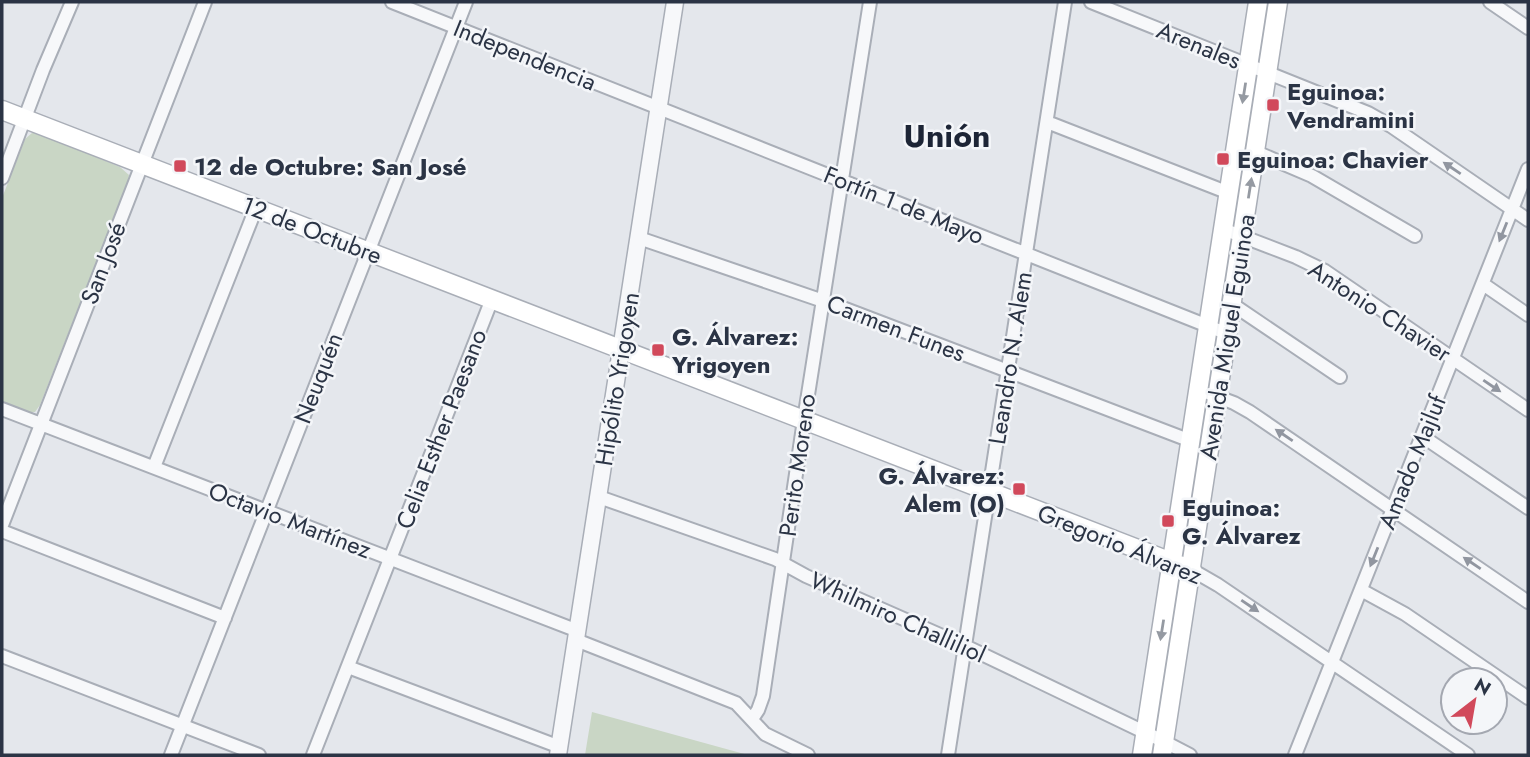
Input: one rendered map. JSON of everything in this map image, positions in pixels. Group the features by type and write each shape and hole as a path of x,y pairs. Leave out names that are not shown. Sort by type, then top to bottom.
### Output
{"main road":[{"name":"Avenida Miguel Eguinoa","path":"1142,755 1258,2"},
{"name":"Avenida Miguel Eguinoa","path":"1164,748 1279,2"},
{"name":"12 de Octubre","path":"2,110 621,349"},
{"name":"Gregorio Álvarez","path":"621,349 1192,570"}],"street":[{"path":"2,178 43,69 72,2"},
{"name":"San José","path":"2,525 205,2"},
{"name":"Independencia","path":"391,2 659,108"},
{"name":"Neuquén","path":"171,755 466,2"},
{"name":"Hipólito Yrigoyen","path":"559,751 675,2"},
{"name":"Perito Moreno","path":"751,719 763,696 870,2"},
{"name":"Leandro N. Alem","path":"948,755 1065,2"},
{"name":"Arenales","path":"1091,2 1368,113 1384,121 1528,220"},
{"path":"1490,2 1528,28"},
{"name":"Fortín 1 de Mayo","path":"659,108 1228,334"},
{"path":"1047,122 1228,193"},
{"path":"1256,152 1311,176 1415,236"},
{"name":"Amado Majluf","path":"1296,755 1528,169"},
{"path":"153,467 256,208"},
{"name":"Antonio Chavier","path":"1223,229 1325,271 1528,410"},
{"name":"Carmen Funes","path":"639,238 822,300 1191,441"},
{"path":"1482,284 1528,315"},
{"name":"Celia Esther Paesano","path":"313,755 492,299"},
{"path":"1232,304 1340,377"},
{"path":"1199,390 1245,409 1528,602"},
{"name":"Octavio Martínez","path":"2,409 390,559 727,698 736,703 765,734 808,755"},
{"path":"1422,436 1528,508"},
{"name":"Whilmiro Challiliol","path":"598,497 763,555 965,646 1146,732 1164,748 1190,755"},
{"path":"2,531 225,618"},
{"name":"Gregorio Álvarez","path":"1192,570 1468,755"},
{"path":"1361,590 1405,614 1528,698"},
{"path":"2,656 259,755"},
{"path":"348,667 559,751"}],"green space":[{"path":"32,133 38,133 120,167 129,175 40,405 35,412 26,412 2,402 2,198 25,139"},
{"path":"592,712 748,755 585,755"}],"place":[{"name":"Eguinoa: Vendramini","path":"1273,105"},
{"name":"Eguinoa: Chavier","path":"1223,159"},
{"name":"12 de Octubre: San José","path":"180,166"},
{"name":"G. Álvarez: Yrigoyen","path":"658,350"},
{"name":"G. Álvarez: Alem (O)","path":"1019,489"},
{"name":"Eguinoa: G. Álvarez","path":"1168,521"}],"district":[{"name":"Unión","path":"947,136"}]}
